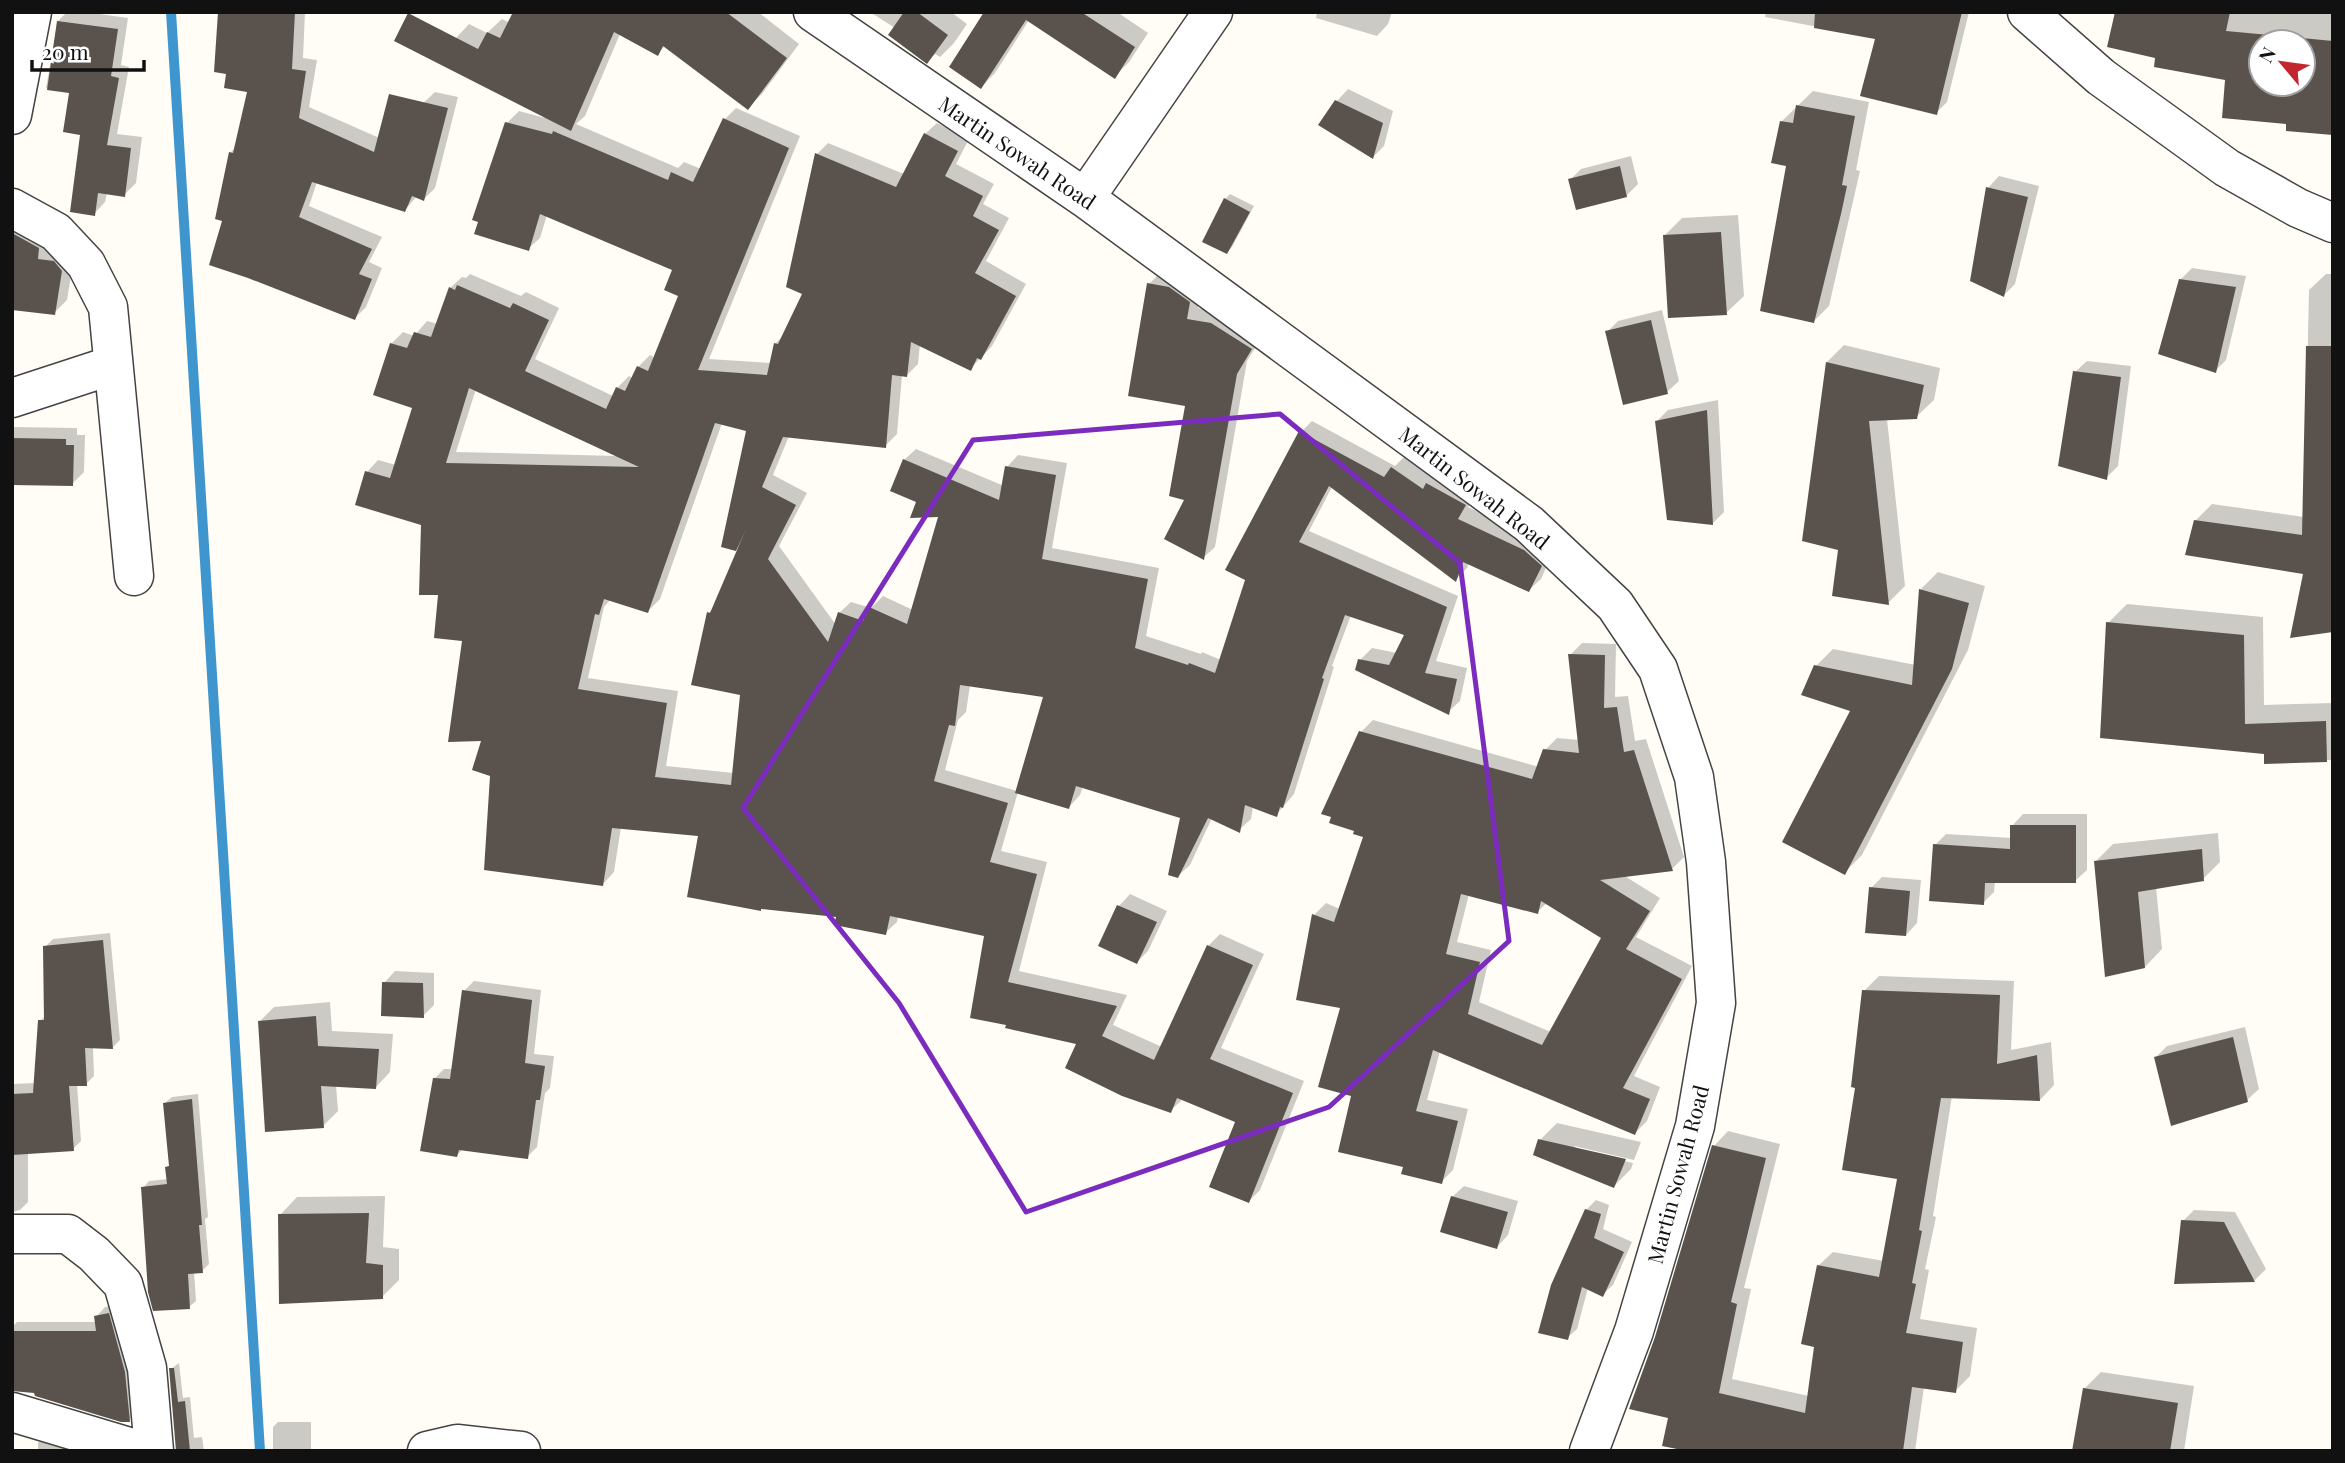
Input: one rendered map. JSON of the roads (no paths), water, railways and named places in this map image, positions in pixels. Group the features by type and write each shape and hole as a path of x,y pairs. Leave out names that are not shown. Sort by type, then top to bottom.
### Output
{"street":[{"path":"12,115 32,12"},
{"name":"Martin Sowah Road","path":"813,12 1085,198 1529,524 1615,605 1658,668 1694,777 1706,862 1716,1003 1695,1126 1634,1331 1589,1451"},
{"path":"1085,198 1213,12"},
{"path":"2027,12 2101,78 2227,168 2298,208 2333,223"},
{"path":"12,208 56,232 86,264 108,307 134,576"},
{"path":"12,398 113,365"},
{"path":"12,1234 68,1234 94,1254 123,1284 147,1368 155,1451"},
{"path":"12,1412 142,1451"},
{"path":"427,1451 457,1444 521,1451"}],"waterway":[{"path":"171,12 260,1451"}]}
